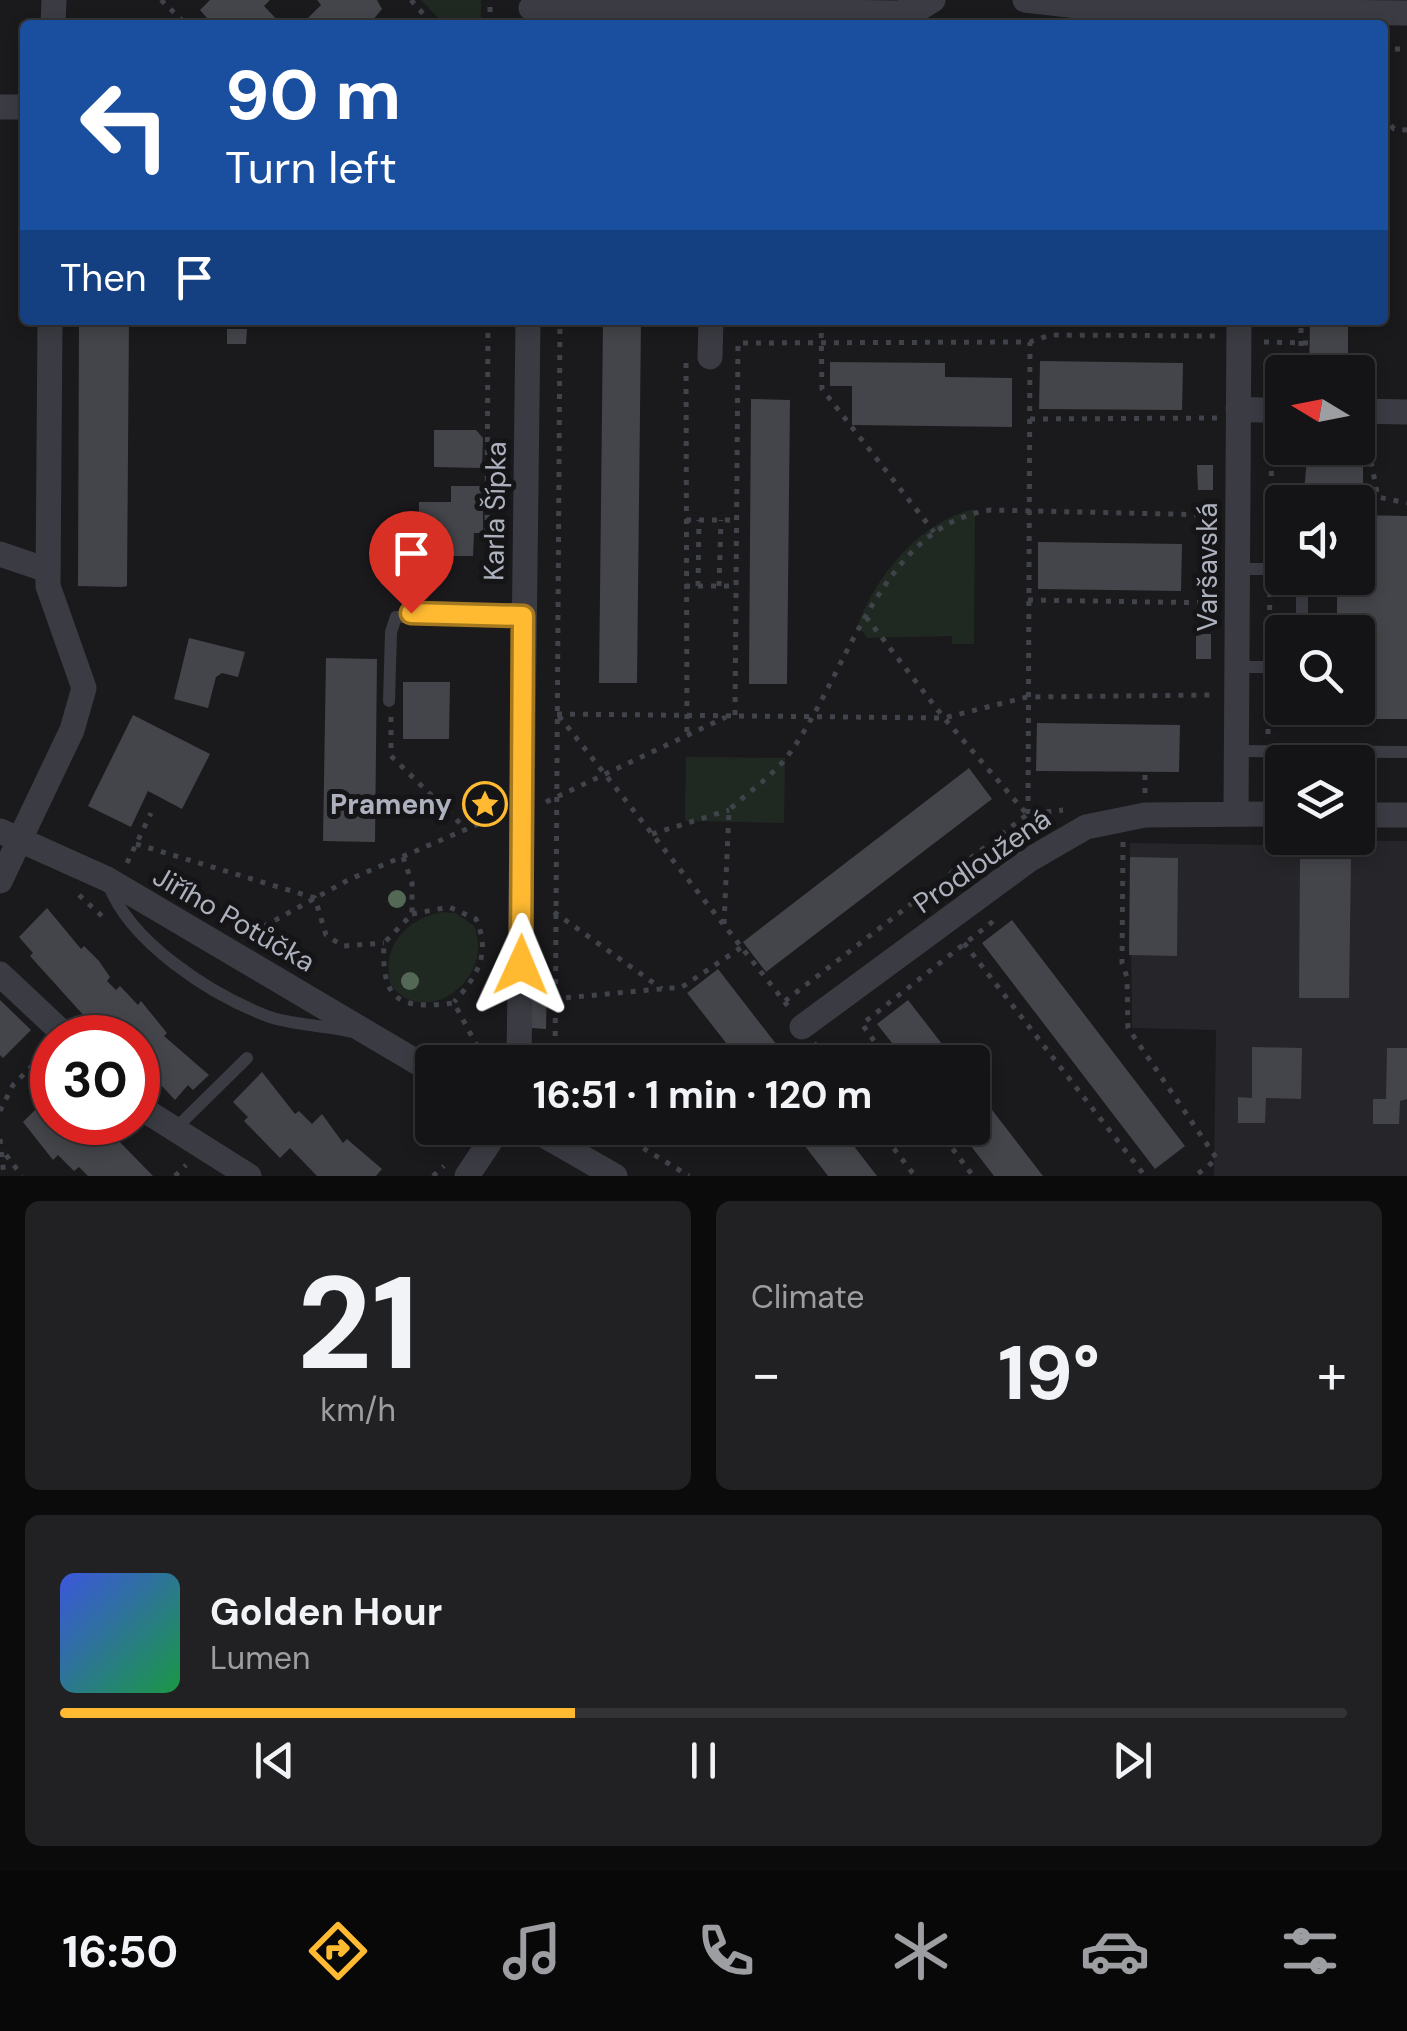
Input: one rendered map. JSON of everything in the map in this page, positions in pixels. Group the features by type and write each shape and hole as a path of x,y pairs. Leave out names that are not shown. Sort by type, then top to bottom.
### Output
{"street":[{"path":"531,11 897,13 916,10 932,0"},
{"path":"1026,0 1113,10 1407,14"},
{"path":"0,881 10,835 77,720 84,688 80,664 52,604 47,570 50,325"},
{"name":"Karla Šípka","path":"519,1045 528,325"},
{"path":"698,358 709,325"},
{"name":"Varšavská","path":"1236,814 1237,569 1228,414 1238,325"},
{"path":"1228,414 1265,412"},
{"path":"1375,417 1407,412"},
{"path":"0,554 47,570"},
{"name":"Prodloužená","path":"802,1026 1029,860 1086,827 1124,816 1265,814"},
{"path":"1375,815 1407,815"},
{"name":"Jiřího Potůčka","path":"10,835 115,875 415,1060"},
{"path":"0,974 44,1015"},
{"path":"160,1122 249,1176"},
{"path":"467,1176 488,1145"},
{"path":"560,1145 614,1176"}],"lane":[{"path":"1237,569 1265,569"},
{"path":"390,701 390,632 396,617 411,613 523,616"},
{"path":"1237,668 1265,667"},
{"path":"1236,751 1407,752"},
{"path":"115,875 116,904 136,930 175,964 267,1016 362,1035 401,1052"},
{"path":"173,1132 246,1058"}],"path":[{"path":"161,0 181,20"},
{"path":"411,0 427,20"},
{"path":"488,325 487,535 524,536"},
{"path":"554,1045 560,325"},
{"path":"821,325 822,389 934,532"},
{"path":"1302,325 1303,355"},
{"path":"732,715 738,343 1030,342 1050,334 1215,336"},
{"path":"866,617 944,718 1028,814 1030,342"},
{"path":"1261,342 1305,343"},
{"path":"686,734 686,520 698,358"},
{"path":"1030,419 1228,414"},
{"path":"1371,465 1378,497 1407,504"},
{"path":"652,834 729,810 786,758 866,617 907,557 934,532 967,513 1217,515"},
{"path":"686,520 737,520"},
{"path":"698,586 700,520"},
{"path":"719,586 720,520"},
{"path":"685,586 736,586"},
{"path":"1028,600 1217,603"},
{"path":"558,714 944,718 1027,697 1216,695"},
{"path":"390,701 391,756 464,828"},
{"path":"558,714 816,1045"},
{"path":"252,933 402,856 464,828 556,797 732,715"},
{"path":"1144,800 1145,771"},
{"path":"724,924 729,810"},
{"path":"115,875 152,813"},
{"path":"1111,840 1123,834 1122,963 1127,977 1128,1028 1217,1159 1195,1176"},
{"path":"136,844 315,898"},
{"path":"402,856 412,883 412,914"},
{"path":"315,898 326,935 334,942 384,943"},
{"path":"449,907 476,919 484,948 481,966 454,1003 422,1007 393,996 382,971 384,943 412,914 449,907"},
{"path":"554,912 662,989"},
{"path":"876,1045 862,1024 1004,912"},
{"path":"964,943 1145,1176"},
{"path":"553,999 682,988 742,947"},
{"path":"454,1003 476,1045"},
{"path":"0,1110 12,1086 30,1068"},
{"path":"0,1139 4,1176"},
{"path":"638,1145 689,1176"},
{"path":"891,1145 915,1176"},
{"path":"950,1145 973,1176"},
{"path":"4,1152 22,1176"}],"shaded area":[{"path":"421,0 481,0 481,20 440,20"},
{"path":"975,509 974,644 952,644 952,636 867,638 858,625 866,606 903,553 936,525"},
{"path":"686,757 785,758 784,823 685,821"},
{"path":"1375,841 1407,841 1407,1176 1214,1176 1216,1030 1132,1028 1130,843 1265,845 1265,855 1375,855"},
{"path":"442,912 456,913 474,926 478,945 475,964 467,980 438,1000 406,998 391,985 389,959 393,947 407,928"}],"building":[{"path":"210,0 270,0 264,6 277,20 209,20 200,10"},
{"path":"317,0 377,0 382,9 373,20 306,20 321,5"},
{"path":"79,325 129,325 127,586 78,586"},
{"path":"603,325 641,325 637,683 599,683"},
{"path":"1310,325 1348,325 1348,355 1309,355"},
{"path":"227,329 247,329 246,344 227,344"},
{"path":"1040,361 1183,363 1182,410 1039,409"},
{"path":"830,362 945,363 945,377 1012,378 1012,427 852,425 852,386 830,386"},
{"path":"751,399 790,400 787,684 749,684"},
{"path":"434,430 476,430 483,438 482,468 434,467"},
{"path":"1197,465 1213,465 1213,490 1198,490"},
{"path":"1306,465 1363,465 1363,485 1305,485"},
{"path":"451,486 483,486 483,533 474,533 473,556 431,556 431,541 419,541 419,502 451,502"},
{"path":"1375,515 1407,516 1407,719 1375,719 1375,615 1337,615 1337,595 1375,595"},
{"path":"1038,542 1182,544 1181,591 1038,589"},
{"path":"1196,634 1211,634 1211,659 1196,659"},
{"path":"189,638 245,652 238,677 222,673 216,677 208,708 174,699"},
{"path":"326,658 377,659 375,842 323,841"},
{"path":"403,682 450,682 449,739 403,739"},
{"path":"133,715 210,754 182,809 148,791 131,827 88,806"},
{"path":"1037,723 1180,725 1179,772 1036,771"},
{"path":"969,768 992,799 766,972 743,942"},
{"path":"1130,857 1178,858 1177,956 1129,955"},
{"path":"1300,859 1351,859 1349,998 1299,998"},
{"path":"47,908 81,949 84,946 99,961 110,977 107,981 116,990 120,986 138,1005 141,1001 152,1015 83,1015 30,956 33,953 19,937"},
{"path":"1012,920 1185,1146 1155,1169 982,943"},
{"path":"718,969 777,1045 728,1045 687,993"},
{"path":"532,980 547,980 546,1029 531,1028"},
{"path":"0,1000 30,1031 3,1058"},
{"path":"908,1000 943,1045 894,1045 877,1024"},
{"path":"160,1024 167,1033 164,1036 209,1075 193,1090 188,1085 175,1100 160,1084"},
{"path":"1252,1047 1302,1048 1301,1099 1266,1098 1265,1123 1238,1123 1238,1097 1252,1098"},
{"path":"1387,1048 1407,1048 1407,1099 1400,1101 1399,1124 1373,1124 1373,1099 1386,1099"},
{"path":"262,1072 295,1114 299,1111 312,1124 322,1114 343,1143 347,1139 382,1169 376,1176 317,1176 290,1148 280,1158 244,1121 248,1117 233,1102"},
{"path":"990,1107 1043,1176 994,1176 970,1145 990,1145"},
{"path":"41,1145 123,1145 153,1176 88,1176 79,1167 74,1171 58,1155 53,1160"},
{"path":"804,1145 853,1145 877,1176 828,1176"}],"place":[{"name":"Prameny","path":"485,804"}],"route":[{"path":"411,613 523,616 521,965"}]}
